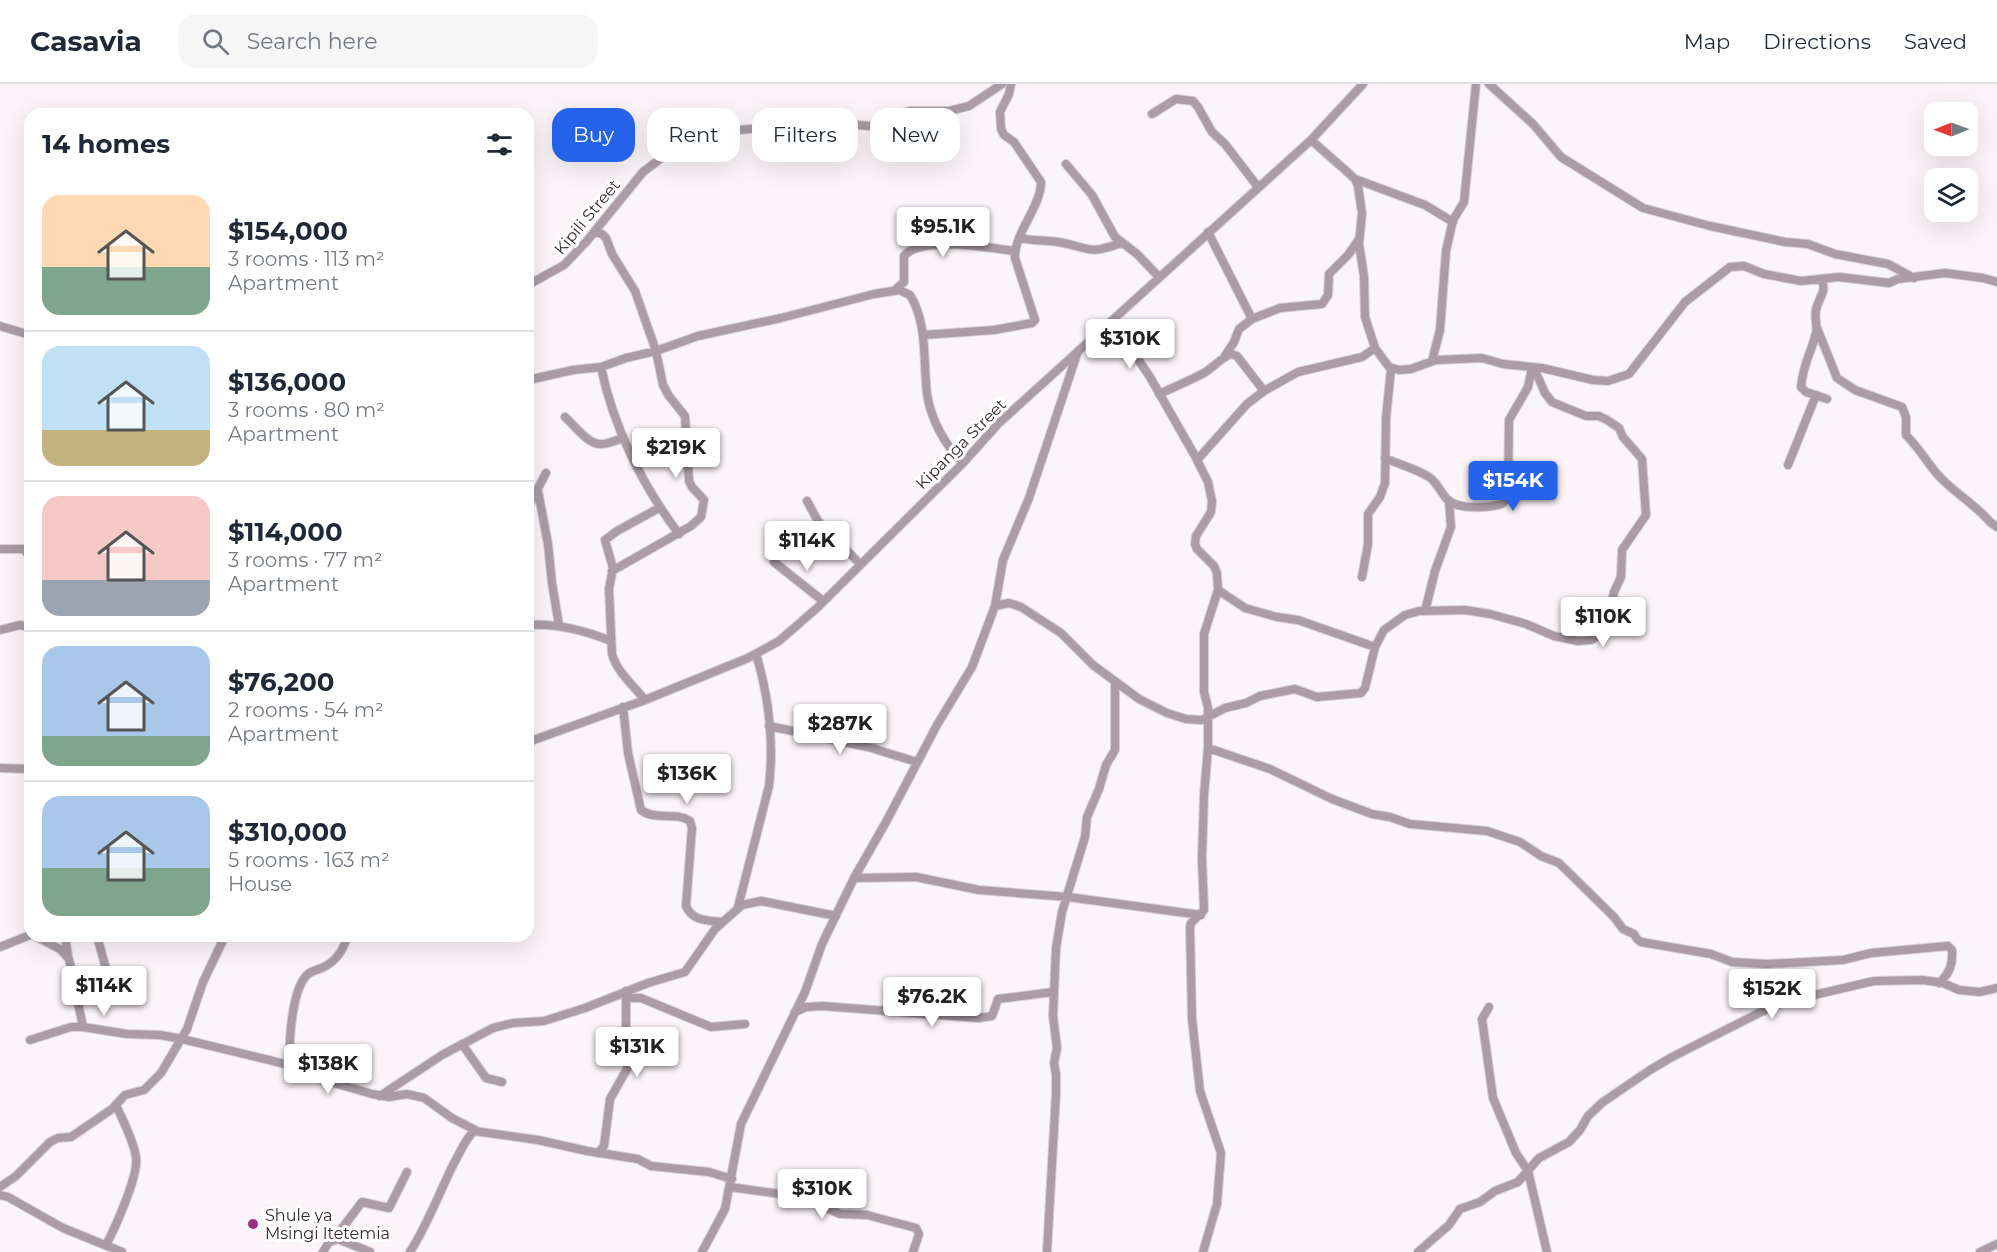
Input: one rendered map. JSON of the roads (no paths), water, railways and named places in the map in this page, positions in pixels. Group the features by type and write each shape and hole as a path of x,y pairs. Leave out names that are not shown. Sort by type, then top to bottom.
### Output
{"street":[{"name":"Kipili Street","path":"534,282 558,270 594,232 643,172 664,156 700,137 718,132 795,128 814,122 871,126 890,116 910,111 949,111 969,106 1002,84"},
{"path":"923,334 994,330 1033,323 1035,317 1015,251 1040,194 1041,182 1014,142 1004,135 1001,129 1000,112 1011,84"},
{"name":"Kipanga Street","path":"534,740 645,700 756,654 778,641 823,601 963,463 999,423 1311,140 1363,84"},
{"path":"1432,361 1440,330 1444,261 1453,222 1464,202 1476,84"},
{"path":"1489,84 1533,124 1561,157 1643,208 1710,226 1785,242 1808,244 1834,254 1888,264 1915,278"},
{"path":"1152,114 1176,99 1193,101 1212,132 1225,144 1258,187"},
{"path":"1311,140 1355,179 1425,206 1453,222"},
{"path":"1066,164 1092,195 1109,229 1159,277"},
{"path":"1355,179 1361,206 1359,239 1364,276 1365,317 1375,348 1385,365 1391,369 1411,369 1432,361 1482,358 1503,364 1593,380 1608,381 1623,377 1629,374 1685,302 1730,267 1744,266 1764,274 1810,282 1839,278 1889,283 1898,279 1945,273 1997,282"},
{"path":"594,232 603,234 606,238 612,254 635,291 656,351 663,385 686,418 689,481 692,488 704,500 701,517 679,534 612,571"},
{"path":"1208,232 1252,319"},
{"path":"1020,238 1038,242 1064,243 1089,251 1121,243"},
{"path":"1159,394 1197,377 1221,362 1234,342 1239,329 1252,319 1280,308 1322,304 1328,295 1329,274 1348,255 1359,239"},
{"path":"895,290 904,282 904,255 910,250 928,246 954,245 1015,251"},
{"path":"1822,280 1823,296 1816,310 1817,328 1813,348 1803,368 1801,387 1802,390 1827,399"},
{"path":"534,379 573,370 601,367 698,336 874,294 895,290 907,292 914,301 923,334 927,394 931,411 949,446 963,463"},
{"path":"1112,321 1150,377 1197,460 1208,482 1212,506 1196,536 1195,544 1214,566 1218,591 1204,633 1204,692 1208,718 1204,795 1204,910 1191,925 1192,1019 1200,1091 1221,1153 1217,1204 1203,1252"},
{"path":"0,326 24,333"},
{"path":"1817,328 1837,378 1855,390 1902,407 1906,417 1906,435 1915,444 1919,453 1932,464 1939,476 1997,527"},
{"path":"1197,460 1247,404 1264,391 1298,372 1362,357 1375,348"},
{"path":"702,1252 722,1216 731,1183 736,1142 741,1124 806,988 822,944 854,878 937,725 972,668 995,606 1003,560 1029,498 1079,349"},
{"path":"1225,356 1234,354 1264,391"},
{"path":"601,367 606,392 623,438 659,508 679,534"},
{"path":"1362,577 1368,544 1368,514 1385,483 1386,418 1391,369"},
{"path":"1449,501 1462,505 1496,506 1507,499 1509,420 1528,387 1531,369"},
{"path":"995,606 1009,603 1021,607 1061,633 1093,665 1139,699 1167,713 1191,720 1208,718 1226,708 1246,703 1268,693 1300,689 1320,697 1361,693 1365,688 1375,647 1384,630 1405,615 1425,611 1465,610 1490,614 1526,624 1554,636 1578,641 1591,640 1606,628 1614,592 1621,577 1622,550 1646,515 1642,459 1623,437 1619,428 1607,420 1599,416 1586,416 1552,402 1537,375 1531,369"},
{"path":"1788,465 1816,395"},
{"path":"565,417 597,444 623,438"},
{"path":"1385,458 1431,478 1449,501 1452,527 1435,571 1425,611"},
{"path":"534,497 546,473"},
{"path":"538,490 560,625"},
{"path":"807,501 818,521 860,564"},
{"path":"645,700 615,664 611,641 609,589 612,571 606,542 607,538 659,508"},
{"path":"0,549 24,551"},
{"path":"774,562 823,601"},
{"path":"1218,591 1245,608 1298,620 1375,647"},
{"path":"0,630 24,624"},
{"path":"20,625 24,626"},
{"path":"534,625 560,625 611,641"},
{"path":"738,909 769,786 771,767 766,688 756,654"},
{"path":"1047,1252 1056,1093 1054,1063 1057,1048 1053,1027 1053,992 1056,948 1060,920 1085,837 1087,817 1106,765 1115,750 1115,681"},
{"path":"623,707 628,753 641,810 650,815 684,818 690,821 692,828 686,906 692,916 722,922"},
{"path":"769,726 868,747 917,762"},
{"path":"1208,748 1270,769 1332,799 1372,814 1410,824 1487,831 1521,842 1541,856 1559,863 1623,928 1634,934 1641,942 1711,954 1732,962 1767,964 1833,961 1871,953 1948,946 1952,950 1950,970 1940,983"},
{"path":"0,768 24,769"},
{"path":"854,878 916,877 978,890 1068,897 1201,915"},
{"path":"380,1096 462,1044 493,1028 513,1023 544,1021 687,971 715,929 738,909 749,903 761,901 836,916"},
{"path":"0,947 24,937"},
{"path":"47,942 68,956"},
{"path":"66,942 83,1027"},
{"path":"99,942 108,976"},
{"path":"0,1187 16,1176 50,1142 58,1138 71,1137 112,1109 125,1095 146,1088 161,1073 188,1029 203,982 222,942"},
{"path":"292,1066 290,1057 292,1027 300,987 309,973 326,966 336,958 345,942"},
{"path":"1418,1252 1449,1225 1460,1209 1480,1202 1496,1191 1518,1182 1539,1158 1569,1142 1580,1130 1588,1116 1603,1102 1650,1070 1767,1009 1784,1002 1874,981 1923,980 1959,990 1980,992 1997,988"},
{"path":"795,1012 806,1007 822,1006 979,1018 992,1016 998,999 1053,992"},
{"path":"626,994 711,1027 745,1024"},
{"path":"598,1153 604,1146 610,1099 628,1065 628,1053 632,1041 626,1027 626,994"},
{"path":"1489,1007 1482,1019 1493,1098 1516,1153 1528,1171 1547,1252"},
{"path":"30,1040 71,1028 83,1027 127,1034 160,1035 240,1051 292,1066 310,1076 380,1096 408,1094 424,1098 452,1118 477,1131 638,1159 651,1166 709,1172 731,1183 802,1197 840,1214 867,1215 916,1228 919,1234 914,1252"},
{"path":"462,1044 486,1078 502,1082"},
{"path":"106,1245 120,1219 136,1162 129,1135 116,1105"},
{"path":"410,1252 423,1232 469,1136 477,1131"},
{"path":"323,1252 363,1202 389,1208 407,1172"},
{"path":"0,1195 8,1197 63,1228 122,1252"},
{"path":"334,1239 370,1252"},
{"path":"1980,1252 1997,1244"}],"place":[{"name":"Shule ya Msingi Itetemia","path":"253,1224"}]}
